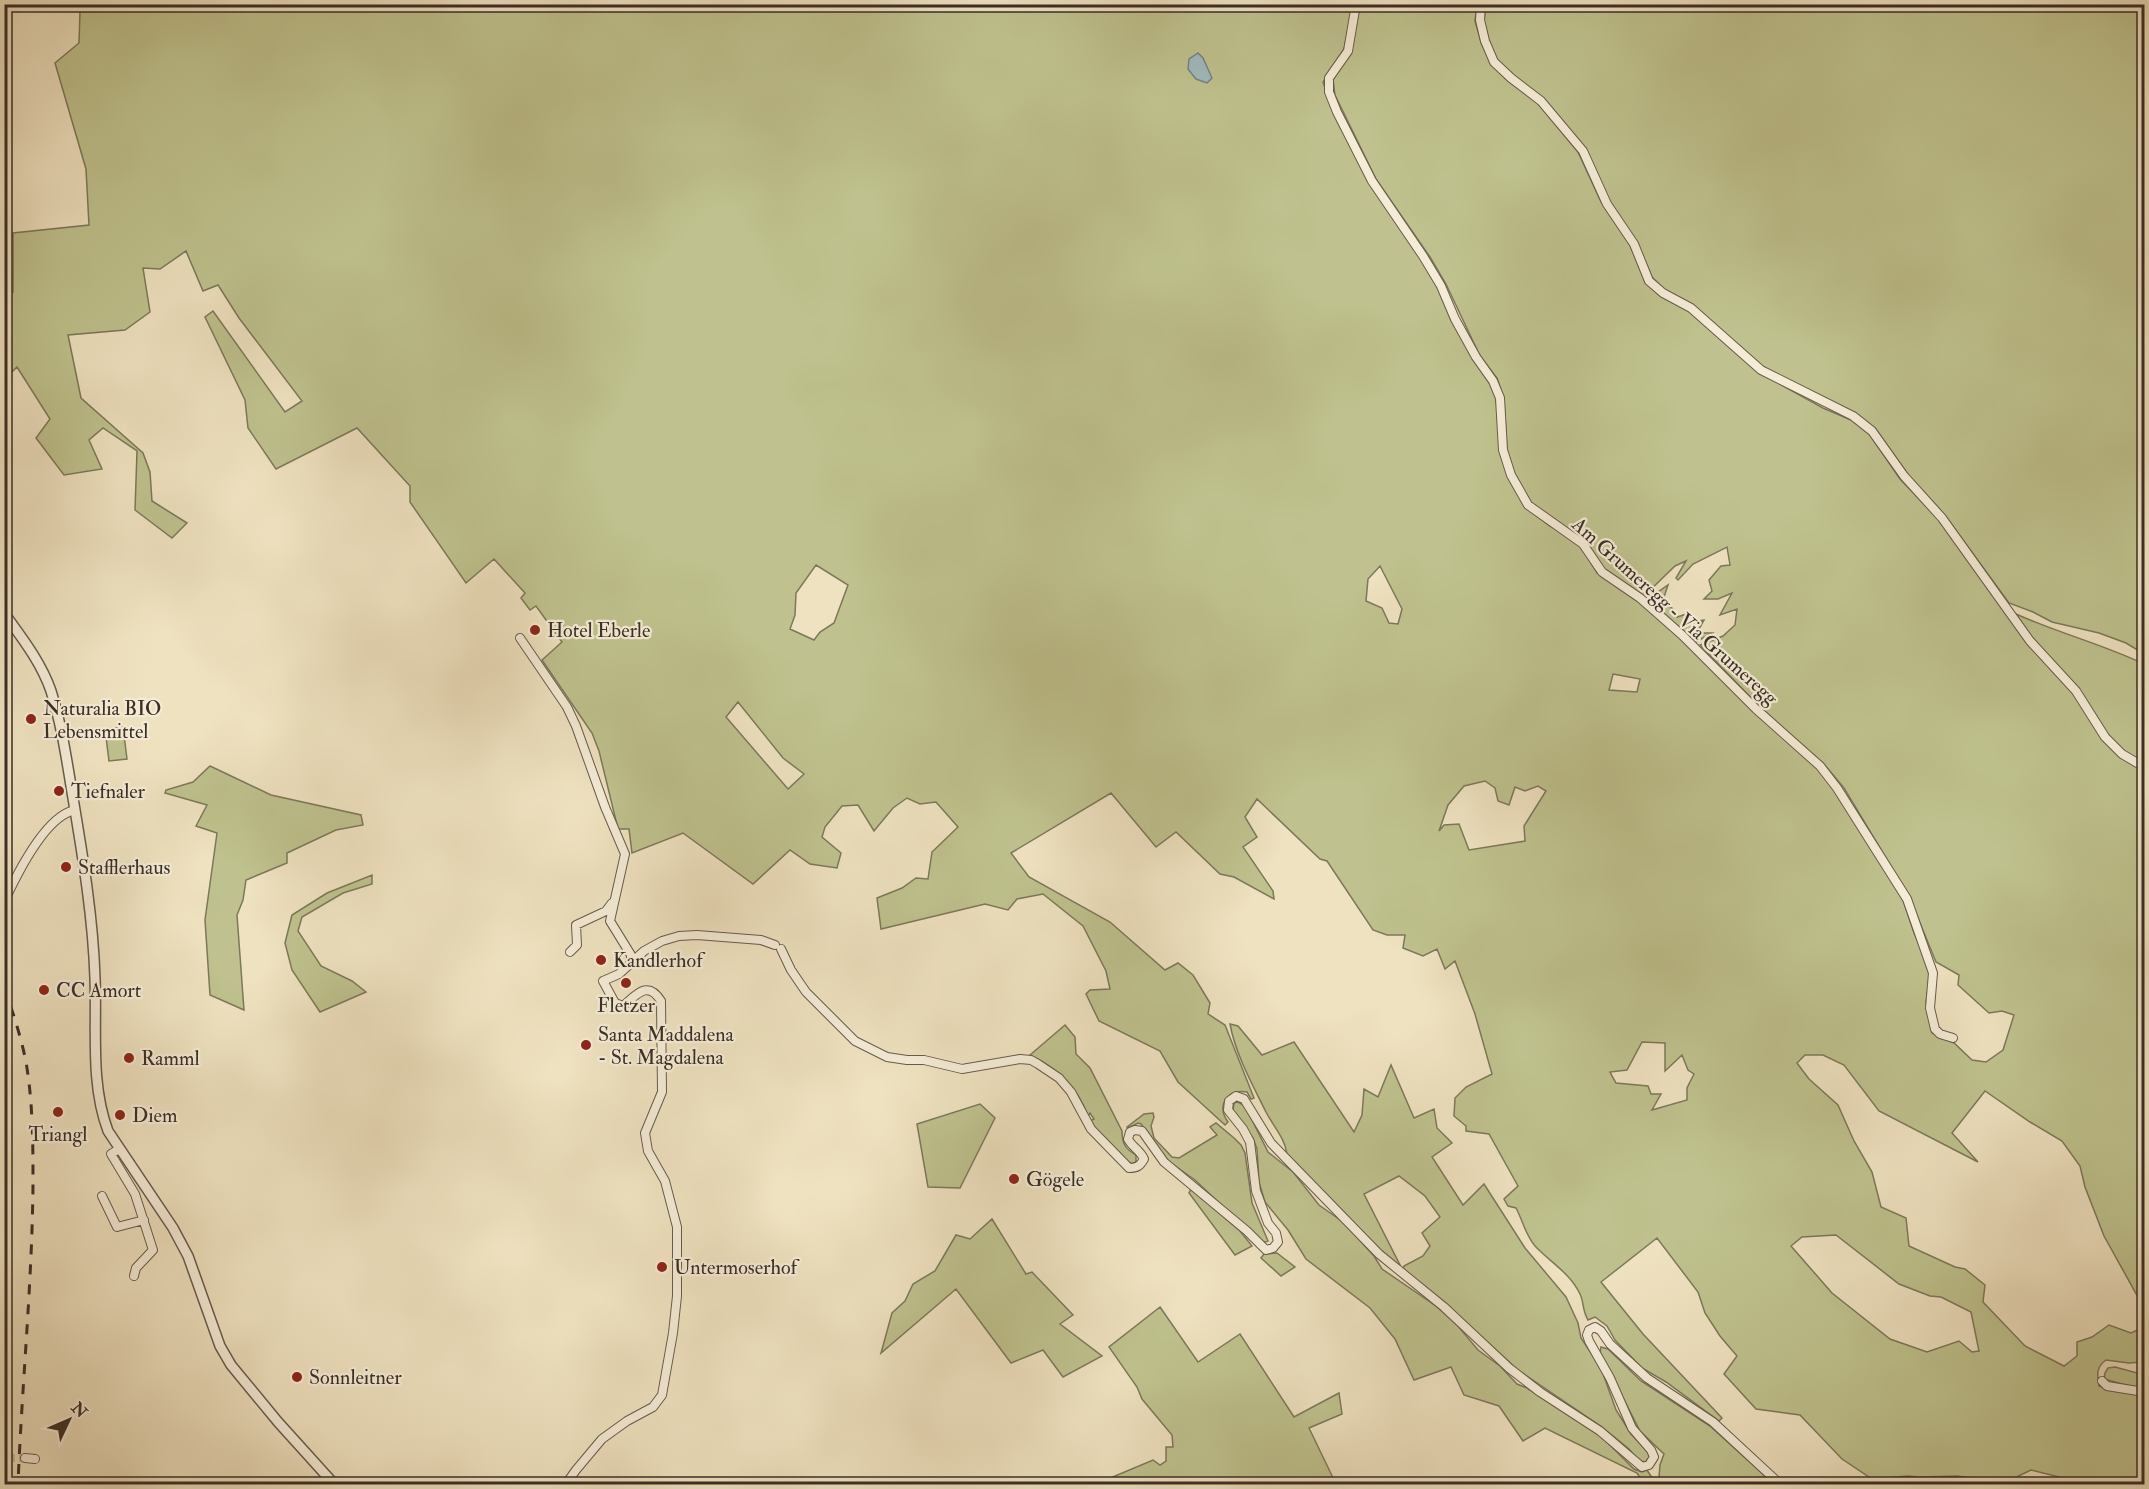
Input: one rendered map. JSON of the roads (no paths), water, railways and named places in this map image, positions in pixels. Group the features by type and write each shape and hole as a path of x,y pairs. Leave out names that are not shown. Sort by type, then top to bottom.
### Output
{"street":[{"name":"Am Grumeregg - Via Grumeregg","path":"1356,4 1348,51 1329,78 1329,92 1372,181 1423,256 1441,286 1476,357 1493,381 1500,398 1503,450 1511,476 1528,505 1583,544 1602,572 1640,598 1682,635 1756,709 1820,766 1837,788 1907,899 1933,973 1930,1008 1935,1029 1940,1034 1953,1038"},
{"path":"1481,4 1480,20 1485,41 1494,62 1541,101 1582,151 1607,204 1634,244 1649,280 1663,293 1691,308 1761,370 1853,416 1872,430 1904,476 1942,518 2030,641 2076,691 2105,737 2121,754 2145,767"},
{"path":"4,613 39,665 51,691 66,753 89,895 94,943 97,1084 102,1115 108,1131 173,1228 188,1256 220,1346 231,1365 334,1485"},
{"path":"520,638 567,707 625,854 610,921 631,955 632,963"},
{"path":"4,902 34,843 56,821 69,811 75,810"},
{"path":"570,952 577,945 576,925 606,911 615,900"},
{"path":"4,931 4,939"},
{"path":"566,1485 602,1439 627,1420 653,1407 662,1395 673,1332 678,1273 677,1227 665,1181 648,1150 645,1133 662,1092 661,1001 656,993 650,990 641,991 623,1006 615,1003 603,981 619,974 644,951 662,941 679,936 697,935 761,940 778,947 806,992 855,1041 887,1057 924,1060 962,1069 1020,1059 1031,1060 1059,1078 1077,1102 1091,1129 1130,1168 1141,1165 1144,1159 1141,1153 1131,1145 1128,1139 1130,1132 1142,1131 1164,1162 1247,1231 1266,1250 1273,1248 1278,1242 1276,1233 1268,1223 1256,1191 1250,1142 1228,1110 1229,1101 1236,1096 1245,1099 1271,1143 1379,1254 1444,1307 1509,1368 1613,1442 1642,1467 1649,1465 1654,1457 1651,1450 1632,1428 1610,1378 1589,1341 1587,1335 1589,1330 1595,1327 1647,1378 1713,1422 1780,1485"},
{"path":"118,1149 111,1154 135,1194 153,1250 136,1268 134,1276"},
{"path":"102,1196 117,1227 144,1220"},
{"path":"2102,1381 2107,1386 2145,1392"},
{"path":"25,1458 35,1459"}],"water":[{"path":"1198,53 1203,58 1212,78 1207,83 1196,79 1188,69 1189,59"}],"tunnel":[{"path":"7,1458 25,1458"}],"railway":[{"path":"4,988 26,1062 33,1139 31,1260 18,1484"}],"place":[{"name":"Hotel Eberle","path":"535,630"},
{"name":"Naturalia BIO Lebensmittel","path":"31,719"},
{"name":"Tiefnaler","path":"59,791"},
{"name":"Stafflerhaus","path":"66,867"},
{"name":"Kandlerhof","path":"601,960"},
{"name":"Fletzer","path":"626,983"},
{"name":"CC Amort","path":"44,990"},
{"name":"Santa Maddalena - St. Magdalena","path":"586,1045"},
{"name":"Ramml","path":"129,1058"},
{"name":"Triangl","path":"58,1112"},
{"name":"Diem","path":"120,1115"},
{"name":"Gögele","path":"1014,1179"},
{"name":"Untermoserhof","path":"662,1267"},
{"name":"Sonnleitner","path":"297,1377"}]}
